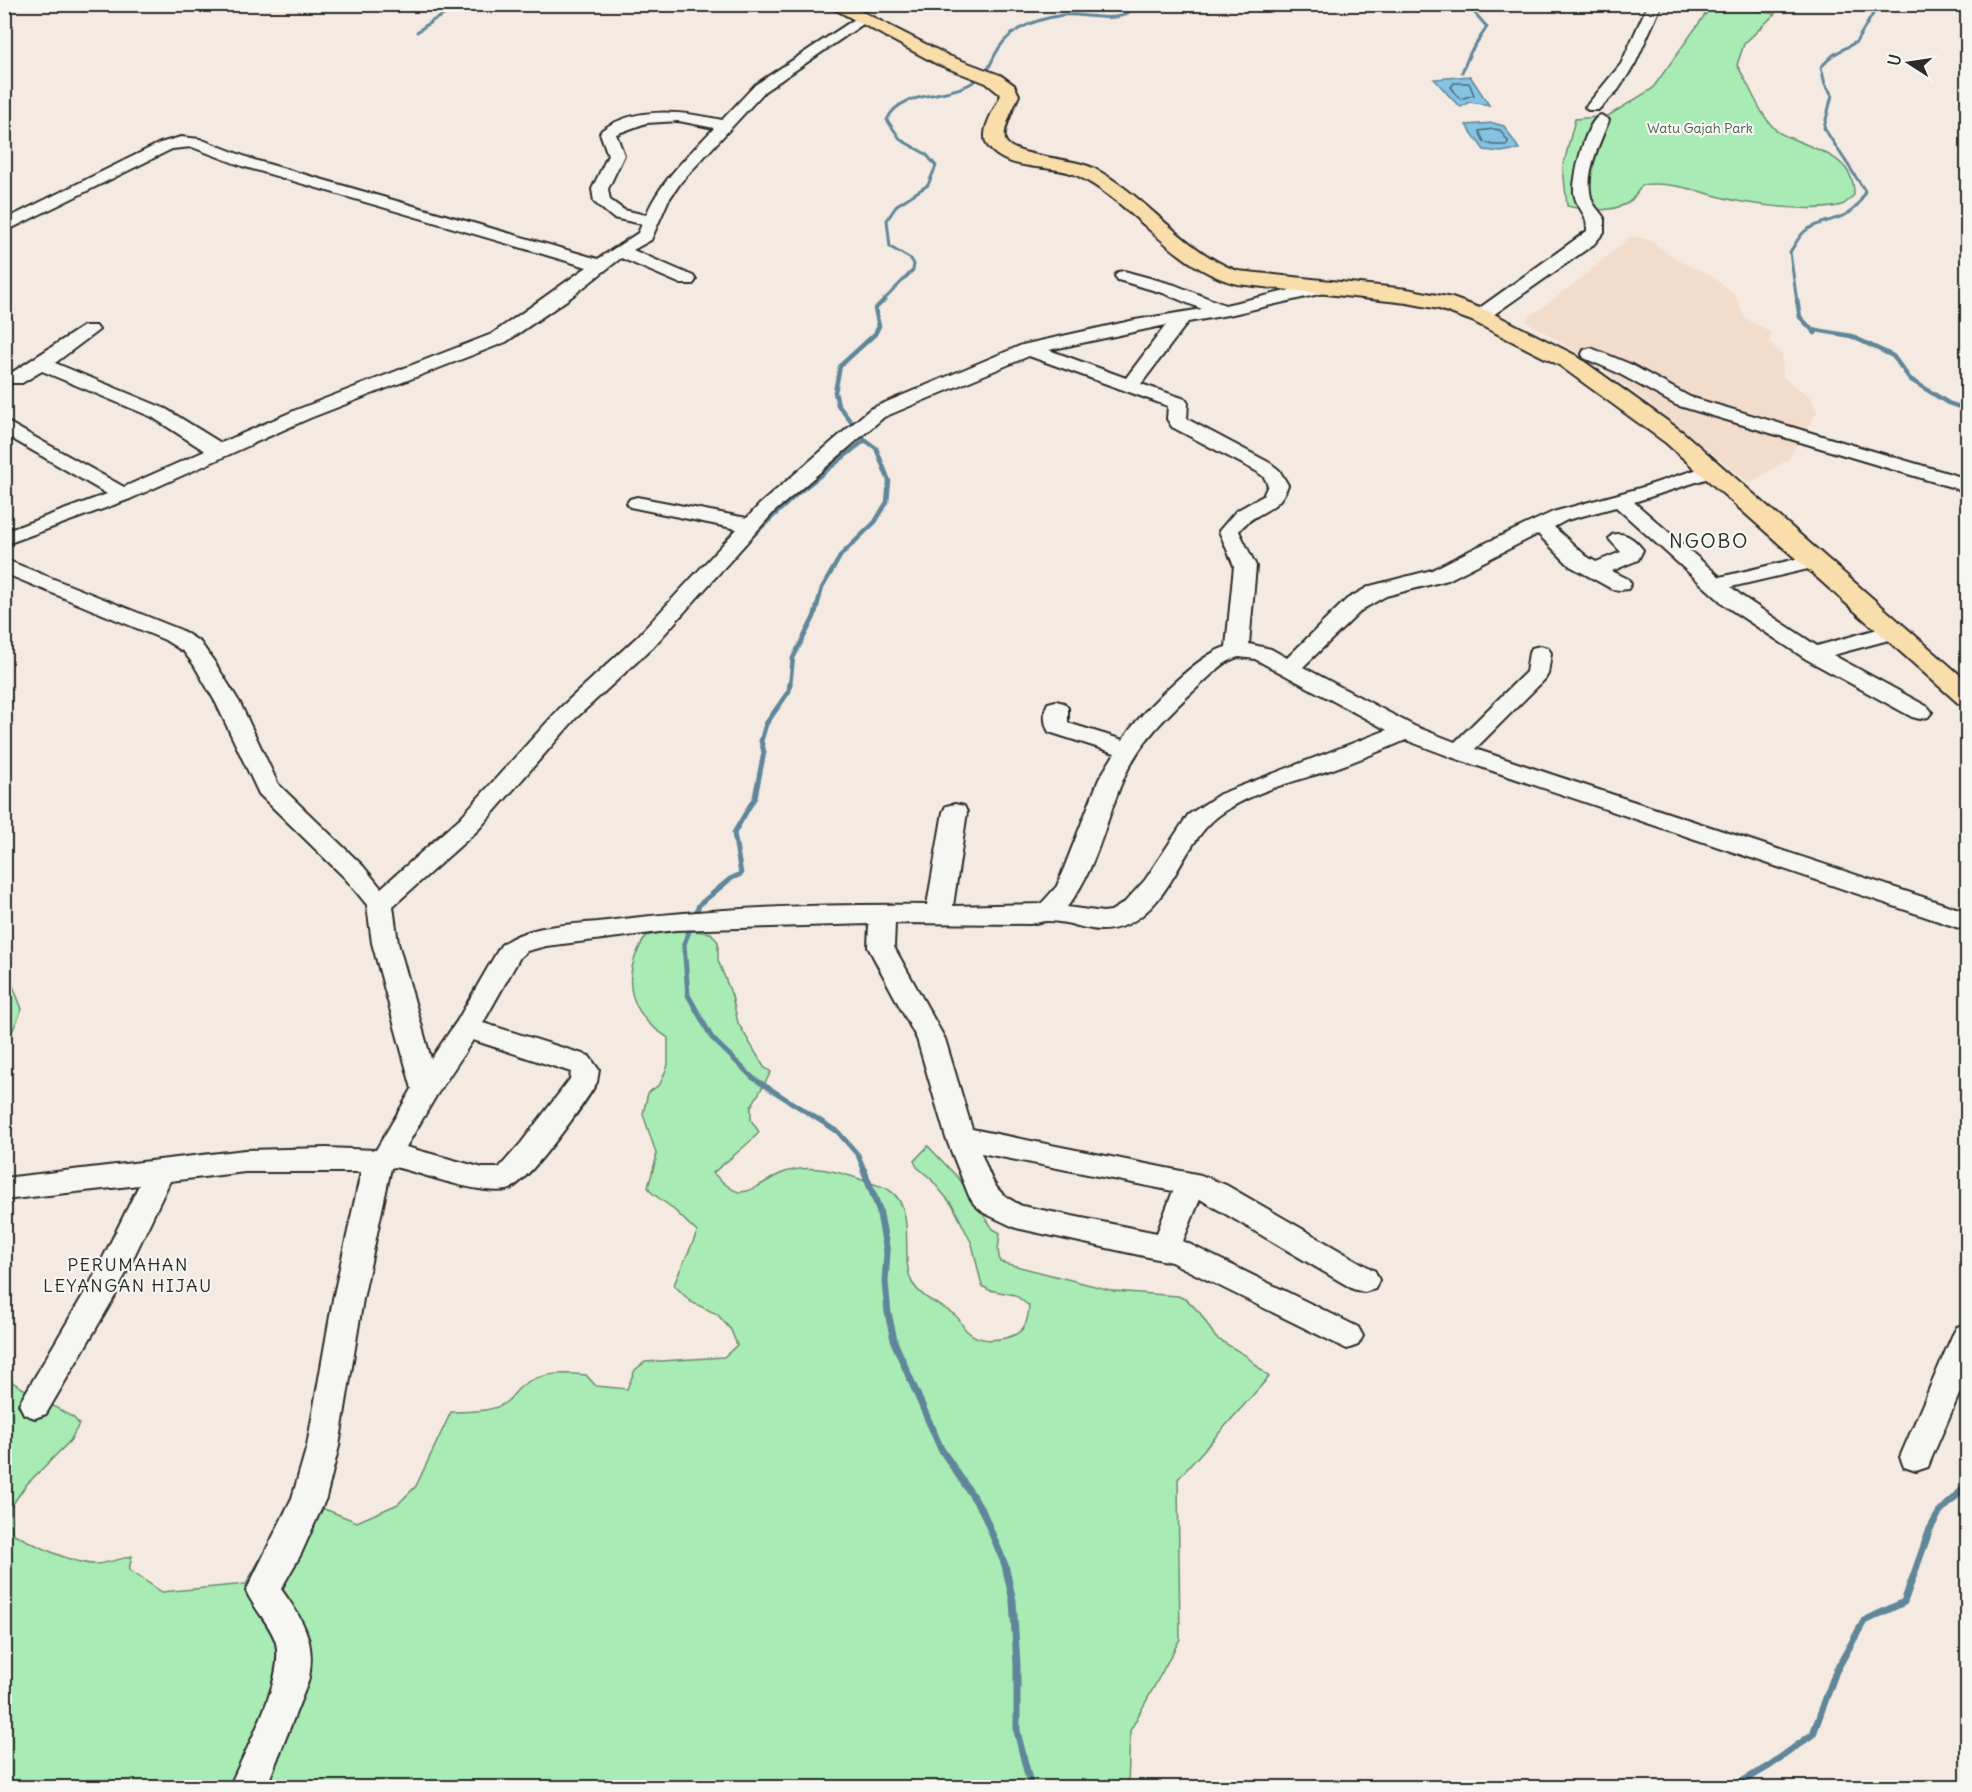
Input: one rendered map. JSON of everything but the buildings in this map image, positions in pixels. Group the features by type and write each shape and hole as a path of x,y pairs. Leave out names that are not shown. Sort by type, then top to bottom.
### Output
{"main road":[{"path":"833,4 943,60 985,75 1010,92 993,141 1003,152 1083,171 1143,214 1206,265 1223,274 1423,298 1480,316 1544,347 1602,384 1675,438 1892,632 1966,693"}],"street":[{"path":"1480,316 1588,240 1595,232 1596,218 1585,202 1583,180 1597,113 1635,49 1645,19 1655,4"},
{"path":"4,539 123,495 303,414 499,338 565,293 620,251 645,236 660,201 675,178 760,87 861,19"},
{"path":"652,221 619,214 602,202 600,189 616,155 608,133 640,120 670,114 725,125"},
{"path":"4,227 166,146 189,141 248,163 601,265"},
{"path":"620,251 687,280"},
{"path":"1124,276 1169,289 1222,310"},
{"path":"380,903 469,824 568,713 645,642 751,525 848,436 872,417 902,402 1029,349 1135,325 1222,310 1326,287"},
{"path":"1130,386 1182,317"},
{"path":"15,379 90,330"},
{"path":"1029,349 1178,403 1179,423 1263,467 1276,479 1278,485 1273,499 1268,504 1243,513 1229,531 1245,566 1237,651"},
{"path":"1591,354 1623,368 1683,401 1968,486"},
{"path":"41,364 159,413 220,451"},
{"path":"5,426 123,495"},
{"path":"1289,668 1355,604 1378,591 1440,575 1560,516 1711,471"},
{"path":"1619,499 1715,585 1769,626 1814,654 1920,712"},
{"path":"637,503 751,525"},
{"path":"1540,525 1578,561 1620,584"},
{"path":"1594,570 1631,556 1632,550 1618,539"},
{"path":"1715,585 1813,561"},
{"path":"4,565 173,635 192,647 228,704 268,788 354,872 380,903 384,943 426,1089"},
{"path":"1814,654 1892,632"},
{"path":"1048,912 1068,889 1111,779 1127,749 1163,706 1182,689 1218,658 1237,651 1263,654 1407,731 1459,752 1968,922"},
{"path":"1459,752 1537,674 1540,653"},
{"path":"1056,708 1057,727 1127,749"},
{"path":"246,1788 290,1687 295,1666 295,1651 288,1629 263,1591 289,1543 309,1498 318,1467 335,1383 348,1299 384,1158 467,1028 510,951 518,945 545,937 676,921 939,913 1030,915 1048,912 1101,921 1119,918 1137,904 1155,885 1197,821 1226,801 1407,731"},
{"path":"939,913 955,812"},
{"path":"882,915 881,947 931,1039 960,1138 984,1197 1016,1216 1166,1247 1347,1336"},
{"path":"4,1189 245,1161 327,1159 384,1158 483,1179 506,1179 531,1151 583,1082 585,1070 579,1062 467,1028"},
{"path":"960,1138 1191,1183 1216,1193 1364,1280"},
{"path":"35,1404 104,1287 160,1171"},
{"path":"1166,1247 1191,1183"},
{"path":"1916,1457 1968,1336"}],"shaded area":[{"path":"1631,236 1647,239 1682,262 1711,276 1735,294 1745,318 1771,332 1770,343 1782,354 1783,377 1811,398 1817,412 1788,460 1749,483 1675,423 1597,365 1525,320 1578,281"}],"green space":[{"name":"Watu Gajah Park","path":"1712,5 1775,14 1744,44 1737,65 1759,107 1775,129 1782,135 1824,152 1842,164 1849,172 1853,182 1854,195 1844,204 1835,207 1794,208 1742,202 1680,187 1655,184 1642,185 1629,203 1612,209 1567,206 1563,167 1575,119 1608,116 1652,89"},
{"path":"676,929 711,933 718,942 718,960 732,996 738,1023 764,1067 771,1072 751,1107 751,1120 759,1132 713,1173 728,1187 744,1192 791,1170 813,1169 847,1175 887,1189 898,1199 903,1209 909,1274 917,1290 956,1316 971,1335 993,1340 1014,1335 1025,1326 1029,1306 1015,1295 989,1290 982,1286 972,1244 953,1206 914,1161 928,1146 961,1181 993,1229 1000,1233 998,1250 1000,1262 1114,1291 1178,1296 1187,1300 1200,1313 1216,1338 1245,1355 1269,1377 1178,1479 1180,1639 1130,1731 1128,1787 5,1788 4,1370 10,1381 74,1418 79,1424 70,1441 26,1485 10,1508 12,1533 53,1553 87,1563 110,1562 132,1556 129,1570 162,1592 246,1584 300,1486 322,1508 357,1522 398,1504 416,1486 451,1412 480,1411 500,1406 530,1381 553,1374 586,1375 596,1386 627,1389 635,1370 645,1362 724,1357 737,1345 731,1330 717,1314 691,1302 674,1285 697,1232 648,1187 656,1153 643,1114 648,1093 660,1084 668,1065 668,1038 651,1025 639,1010 631,989 632,967 646,936"},
{"path":"4,963 22,1009 5,1048 4,1048"}],"water":[{"path":"1470,76 1489,105 1469,102 1461,107 1434,79"},
{"path":"1493,123 1504,126 1519,149 1501,152 1484,150 1466,125"}],"waterway":[{"path":"417,32 432,21 465,4"},
{"path":"882,302 913,270 914,264 911,259 890,247 887,220 897,205 928,185 936,166 926,154 901,140 887,120 893,111 901,104 923,96 958,89 982,77 1005,40 1028,25 1063,15 1113,17 1130,11 1136,4"},
{"path":"1462,72 1470,53 1487,27 1474,12 1473,4"},
{"path":"1797,302 1790,252 1805,231 1841,217 1855,208 1865,191 1824,128 1832,95 1825,84 1821,67 1833,55 1856,42 1879,4"},
{"path":"1797,300 1800,317 1815,333 1816,330 1851,336 1893,356 1910,379 1948,403 1968,410"},
{"path":"865,440 838,405 835,392 840,366 875,334 879,326 875,309 882,302"},
{"path":"752,536 798,493 865,440"},
{"path":"790,685 793,658 814,617 822,588 841,555 875,522 887,502 889,481 876,448 865,440"},
{"path":"4,560 20,566"},
{"path":"790,683 789,691 766,724 761,741 764,752 755,797 734,833 741,874 730,879 699,905 684,944 688,995 712,1038 753,1078 838,1132 858,1155 865,1172"},
{"path":"864,1171 879,1209 887,1252 885,1282 888,1313 895,1344 941,1449 982,1510 1005,1565 1013,1601 1017,1664 1017,1731 1031,1788"},
{"path":"1731,1788 1769,1766 1813,1734 1836,1671 1864,1621 1904,1602 1930,1529 1939,1513 1968,1484"}],"district":[{"name":"NGOBO","path":"1709,540"},
{"name":"PERUMAHAN LEYANGAN HIJAU","path":"128,1274"}]}
